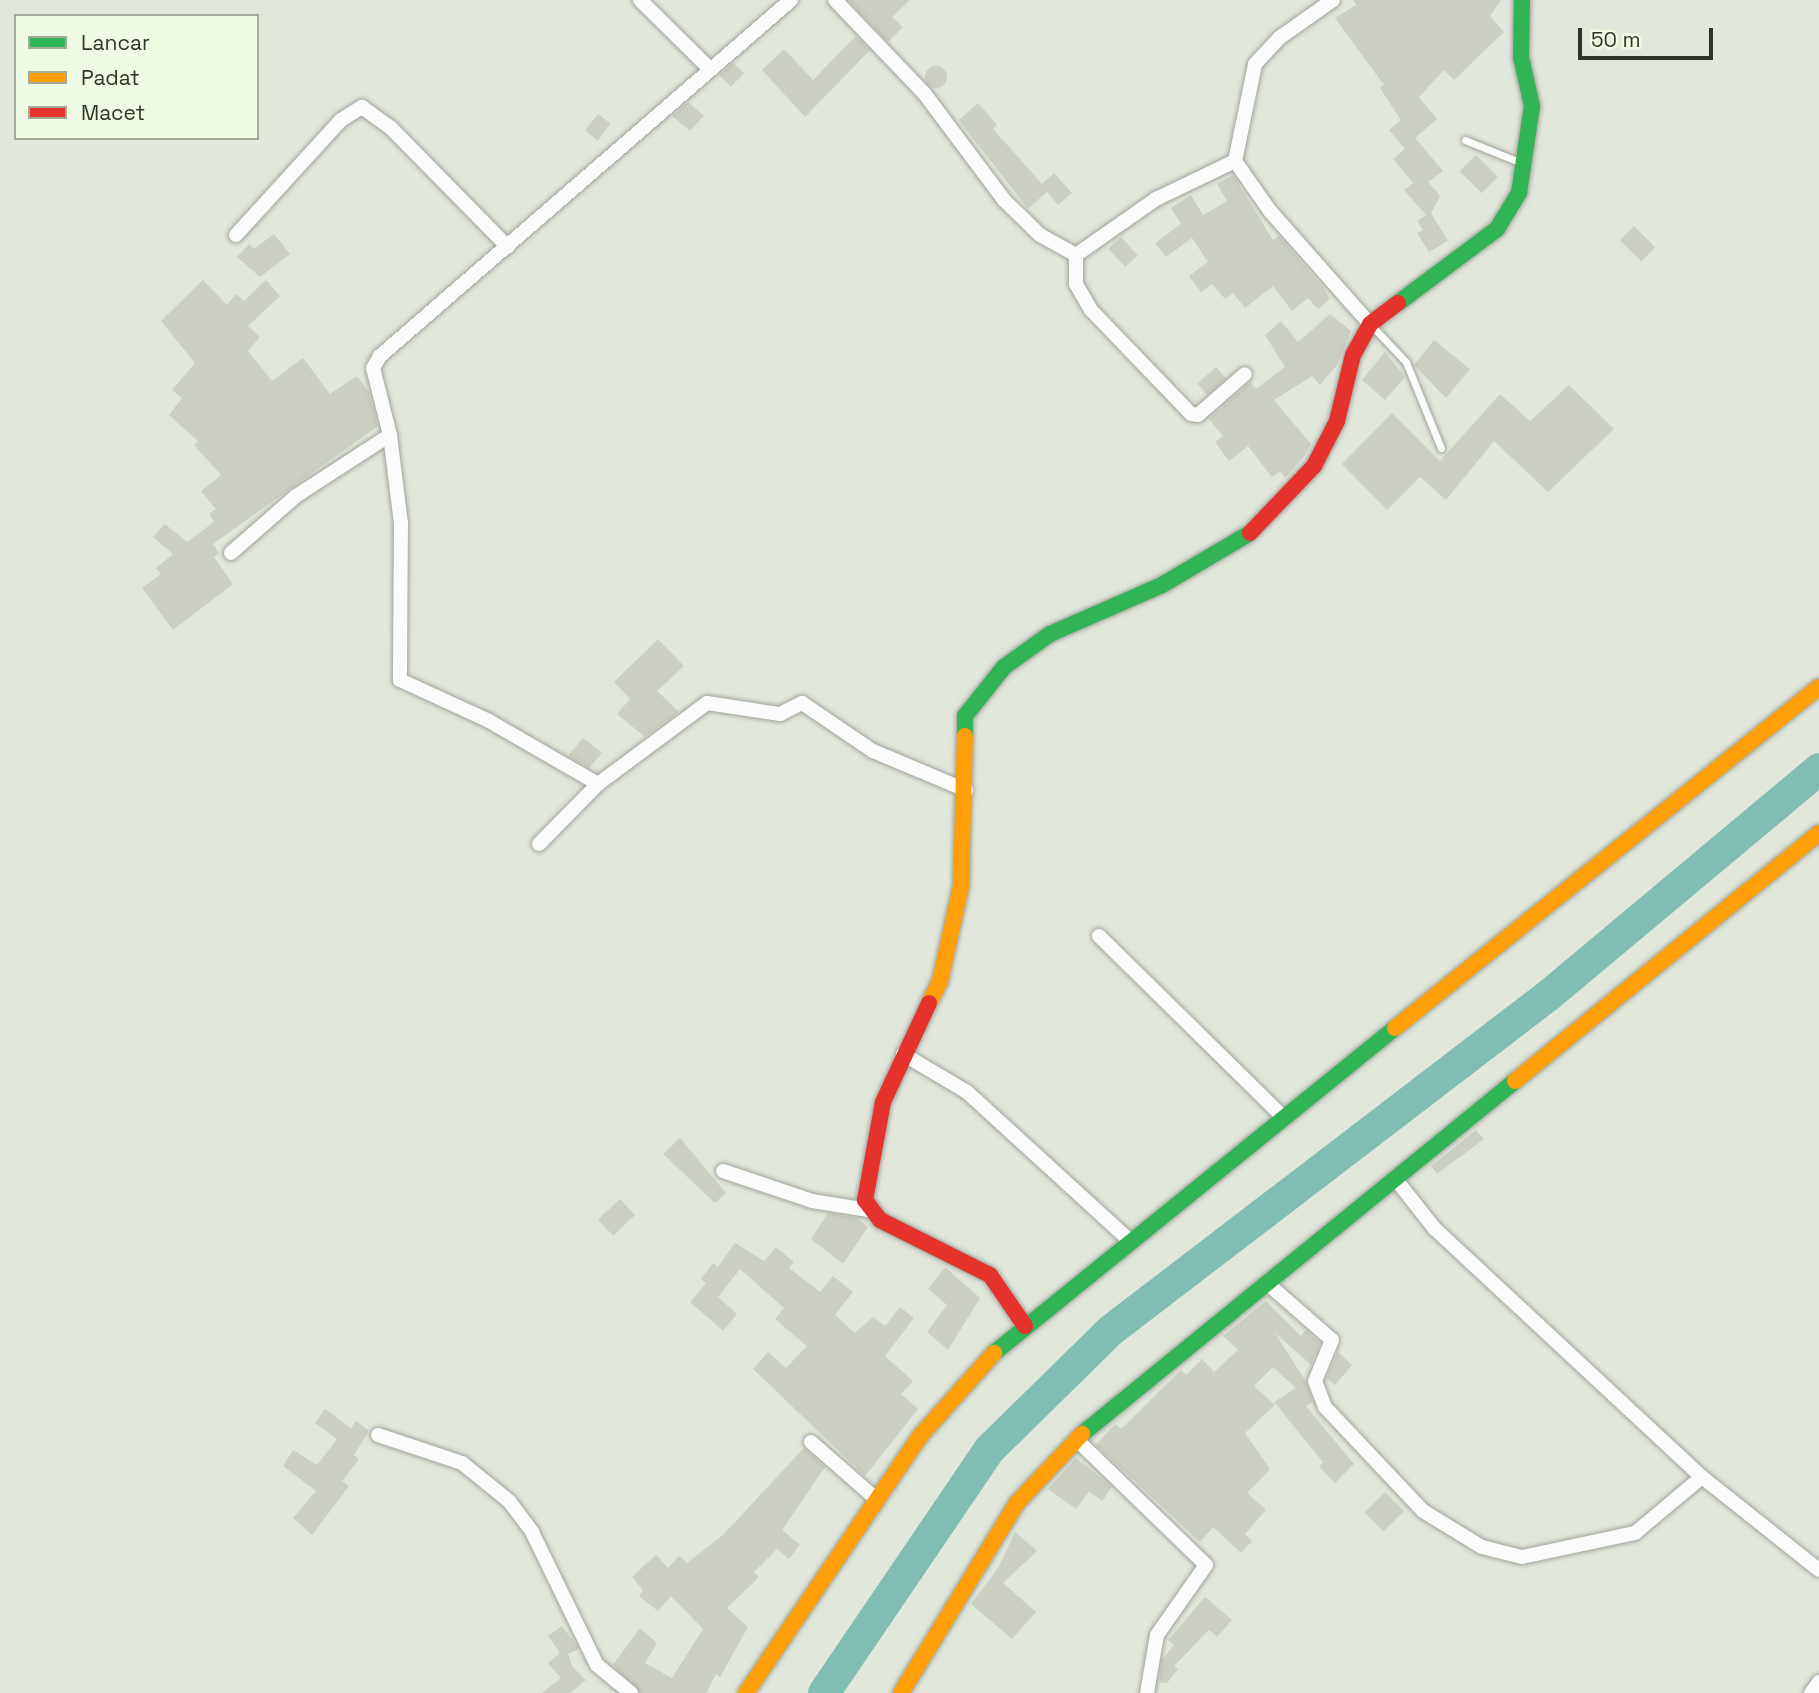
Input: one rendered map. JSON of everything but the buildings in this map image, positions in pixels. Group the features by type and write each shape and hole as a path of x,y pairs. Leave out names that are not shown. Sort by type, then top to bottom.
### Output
{"street":[{"path":"640,0 709,68"},
{"path":"598,784 489,721 398,678 404,609 390,435 374,363 709,68 792,0"},
{"path":"835,0 924,93 1004,200 1040,235 1076,255"},
{"path":"1333,0 1279,38 1255,64 1235,161 1269,211 1372,326"},
{"path":"868,1210 865,1187 876,1131 903,1054 940,981 961,886 966,790 965,716 983,688 1050,634 1163,585 1254,531 1325,447 1353,355 1372,326 1497,229 1519,193 1532,106 1521,57 1522,0"},
{"path":"236,235 341,120 362,107 390,127 508,247"},
{"path":"1076,255 1157,199 1235,161"},
{"path":"1076,255 1076,284 1091,310 1191,414 1198,415 1245,374"},
{"path":"231,553 296,496 390,435"},
{"path":"746,1693 875,1498 945,1405 1025,1326 1819,687"},
{"path":"539,844 598,784 707,703 780,714 802,703 873,751 966,790"},
{"path":"901,1693 1017,1503 1076,1439 1397,1181 1819,833"},
{"path":"1099,936 1284,1118"},
{"path":"903,1054 967,1092 1130,1241"},
{"path":"723,1171 812,1201 868,1210 989,1275 1025,1326"},
{"path":"1397,1181 1435,1229 1702,1477 1819,1570"},
{"path":"1268,1284 1332,1340 1314,1381 1325,1407 1423,1511 1482,1547 1522,1557 1635,1533 1702,1477"},
{"path":"378,1435 462,1464 509,1500 532,1532 597,1665 631,1693"},
{"path":"1076,1439 1206,1565 1157,1635 1147,1692"},
{"path":"811,1442 875,1498"},
{"path":"1811,1693 1819,1682"}],"lane":[{"path":"1465,140 1525,165"},
{"path":"1372,326 1386,337 1406,362 1441,448"}],"waterway":[{"path":"824,1693 989,1450 1110,1331 1549,995 1819,769"}],"traffic: fast":[{"path":"1398,303 1497,229 1519,193 1532,106 1521,57 1522,0"},
{"path":"965,736 965,716 1004,667 1050,634 1162,585 1250,533"},
{"path":"994,1353 1395,1028"},
{"path":"1082,1434 1515,1081"}],"traffic: slow":[{"path":"1395,1028 1819,687"},
{"path":"929,1003 940,981 961,886 965,736"},
{"path":"1515,1081 1819,833"},
{"path":"746,1693 921,1435 994,1353"},
{"path":"901,1693 1017,1503 1082,1434"}],"traffic: jam":[{"path":"1250,533 1314,466 1337,421 1353,355 1370,324 1398,303"},
{"path":"929,1003 883,1102 865,1200 880,1220 990,1275 1025,1326"}]}
